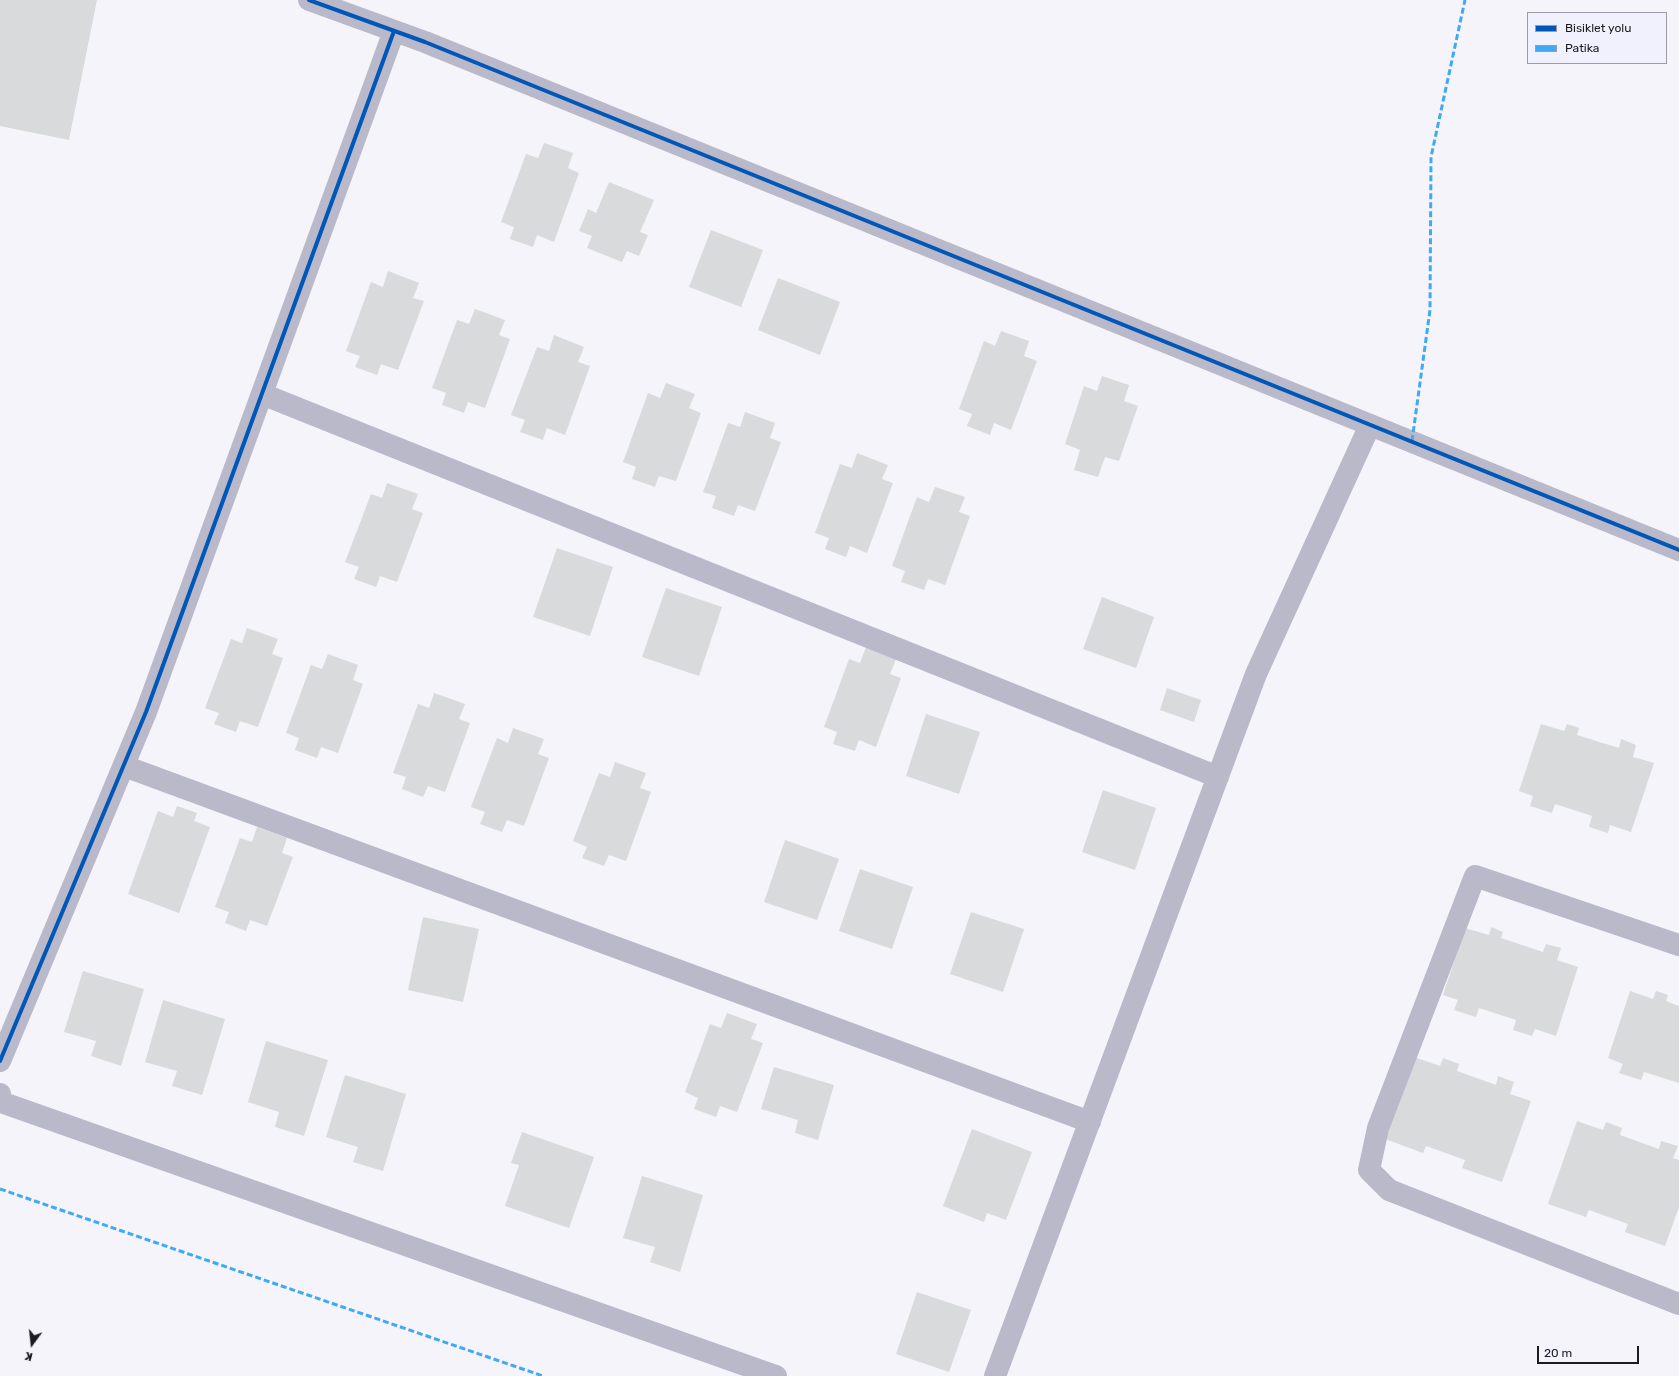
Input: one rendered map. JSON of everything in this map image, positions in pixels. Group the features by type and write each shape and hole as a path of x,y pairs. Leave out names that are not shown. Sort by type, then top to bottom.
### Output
{"street":[{"path":"309,0 455,54 1679,550"},
{"path":"0,1061 146,712 394,31"},
{"path":"262,394 1218,778"},
{"path":"995,1376 1256,674 1370,425"},
{"path":"124,766 1090,1122"},
{"path":"1679,946 1475,876 1378,1128 1369,1170 1389,1190 1679,1304"},
{"path":"0,1094 1,1102 776,1376"}],"building":[{"path":"0,0 97,0 69,140 0,126"},
{"path":"544,143 573,153 568,168 579,173 554,242 537,235 533,247 510,239 514,227 501,222 526,154 538,158"},
{"path":"609,182 654,200 640,232 648,235 639,256 627,251 622,262 587,248 592,236 579,231 588,209 596,213"},
{"path":"711,230 763,250 741,307 689,287"},
{"path":"388,271 419,283 413,298 424,301 398,370 381,364 377,375 355,367 360,356 346,351 371,282 383,287"},
{"path":"778,278 840,302 820,355 758,330"},
{"path":"475,309 505,320 499,335 510,339 485,408 468,402 464,413 442,405 446,393 432,388 457,320 469,324"},
{"path":"1001,331 1029,341 1024,356 1037,361 1011,430 994,423 990,435 967,426 972,414 959,409 984,341 995,346"},
{"path":"554,335 584,347 578,362 590,366 565,435 547,428 543,440 520,432 525,420 511,415 537,347 549,351"},
{"path":"1102,376 1129,385 1124,401 1138,406 1119,461 1105,457 1098,477 1074,470 1080,450 1065,444 1084,386 1097,391"},
{"path":"666,383 695,394 689,408 701,413 676,481 659,476 655,487 632,479 636,467 623,462 648,393 660,398"},
{"path":"745,412 775,423 770,438 781,442 755,511 738,505 734,516 712,508 716,496 703,492 728,423 740,427"},
{"path":"857,453 888,465 882,479 893,483 867,553 850,546 846,557 825,549 829,538 815,533 840,464 852,468"},
{"path":"387,483 418,494 412,509 423,513 397,582 380,576 376,587 354,579 359,567 345,562 371,494 382,498"},
{"path":"935,487 965,497 959,512 970,516 945,585 928,579 924,590 901,582 905,571 892,566 917,497 929,502"},
{"path":"557,548 613,567 590,636 533,617"},
{"path":"666,588 722,607 699,676 642,657"},
{"path":"1102,597 1154,617 1136,668 1083,649"},
{"path":"247,628 278,639 272,654 283,658 258,727 240,721 236,732 214,724 219,713 205,708 231,639 242,643"},
{"path":"866,647 896,659 890,674 901,678 876,747 859,740 855,751 833,744 837,732 824,727 849,659 860,663"},
{"path":"328,654 358,665 353,680 363,684 338,753 321,747 317,758 295,750 299,738 286,733 311,665 322,669"},
{"path":"1167,688 1201,700 1194,722 1160,710"},
{"path":"434,693 465,704 459,719 470,723 445,792 428,786 423,797 402,789 406,777 393,773 418,704 429,708"},
{"path":"926,714 980,732 959,794 906,776"},
{"path":"1541,724 1564,731 1567,724 1579,728 1577,735 1619,748 1621,739 1636,745 1633,757 1654,763 1631,832 1610,825 1608,833 1589,827 1592,816 1555,804 1552,813 1530,806 1533,796 1519,791"},
{"path":"513,728 544,739 538,754 549,758 524,826 507,820 502,832 480,824 485,812 471,807 497,738 508,743"},
{"path":"615,762 646,773 640,788 651,792 626,861 609,855 604,866 582,858 587,847 573,841 599,773 610,777"},
{"path":"1103,790 1156,808 1135,870 1082,852"},
{"path":"177,806 197,813 194,821 210,827 179,913 128,894 158,811 173,817"},
{"path":"257,827 287,838 282,853 293,857 267,926 250,920 246,931 225,923 229,912 215,907 240,838 252,842"},
{"path":"785,840 839,859 817,920 764,902"},
{"path":"860,869 913,887 892,949 839,931"},
{"path":"971,912 1024,929 1003,992 950,974"},
{"path":"423,917 479,929 463,1002 408,990"},
{"path":"1491,927 1503,932 1501,938 1543,952 1546,944 1561,948 1557,960 1578,967 1556,1036 1535,1029 1532,1036 1513,1030 1516,1020 1479,1008 1476,1017 1454,1010 1458,1000 1443,995 1465,928 1489,935"},
{"path":"83,971 144,989 121,1066 91,1056 96,1041 64,1032"},
{"path":"1630,991 1653,999 1656,991 1668,995 1666,1001 1679,1006 1679,1083 1644,1072 1641,1080 1619,1073 1623,1064 1608,1058"},
{"path":"163,1000 225,1019 202,1095 172,1086 177,1071 145,1062"},
{"path":"727,1013 757,1024 751,1039 763,1043 737,1112 720,1106 716,1117 694,1109 698,1098 685,1092 710,1024 721,1028"},
{"path":"266,1041 328,1060 304,1136 275,1127 279,1112 248,1102"},
{"path":"1414,1057 1440,1066 1443,1058 1459,1064 1457,1071 1496,1085 1498,1076 1514,1082 1510,1094 1531,1101 1502,1182 1462,1168 1465,1160 1426,1146 1423,1153 1385,1139"},
{"path":"774,1067 834,1085 818,1140 795,1133 798,1120 761,1109"},
{"path":"345,1075 406,1094 383,1171 353,1162 358,1147 326,1137"},
{"path":"1577,1121 1603,1130 1606,1122 1622,1128 1620,1135 1659,1149 1661,1141 1678,1146 1673,1158 1679,1160 1679,1207 1665,1246 1625,1232 1628,1224 1589,1210 1586,1217 1548,1204"},
{"path":"972,1129 1032,1152 1006,1220 987,1213 984,1222 943,1206"},
{"path":"522,1132 594,1157 569,1228 505,1206 519,1165 511,1163"},
{"path":"642,1176 703,1195 680,1272 650,1262 655,1247 623,1238"},
{"path":"917,1292 971,1310 949,1372 896,1354"}],"marked path":[{"path":"1412,441 1430,310 1431,157 1465,0"},
{"path":"0,1189 543,1376"}],"cycle path":[{"path":"309,0 425,42 1679,550"},
{"path":"0,1061 146,712 394,31"}]}
